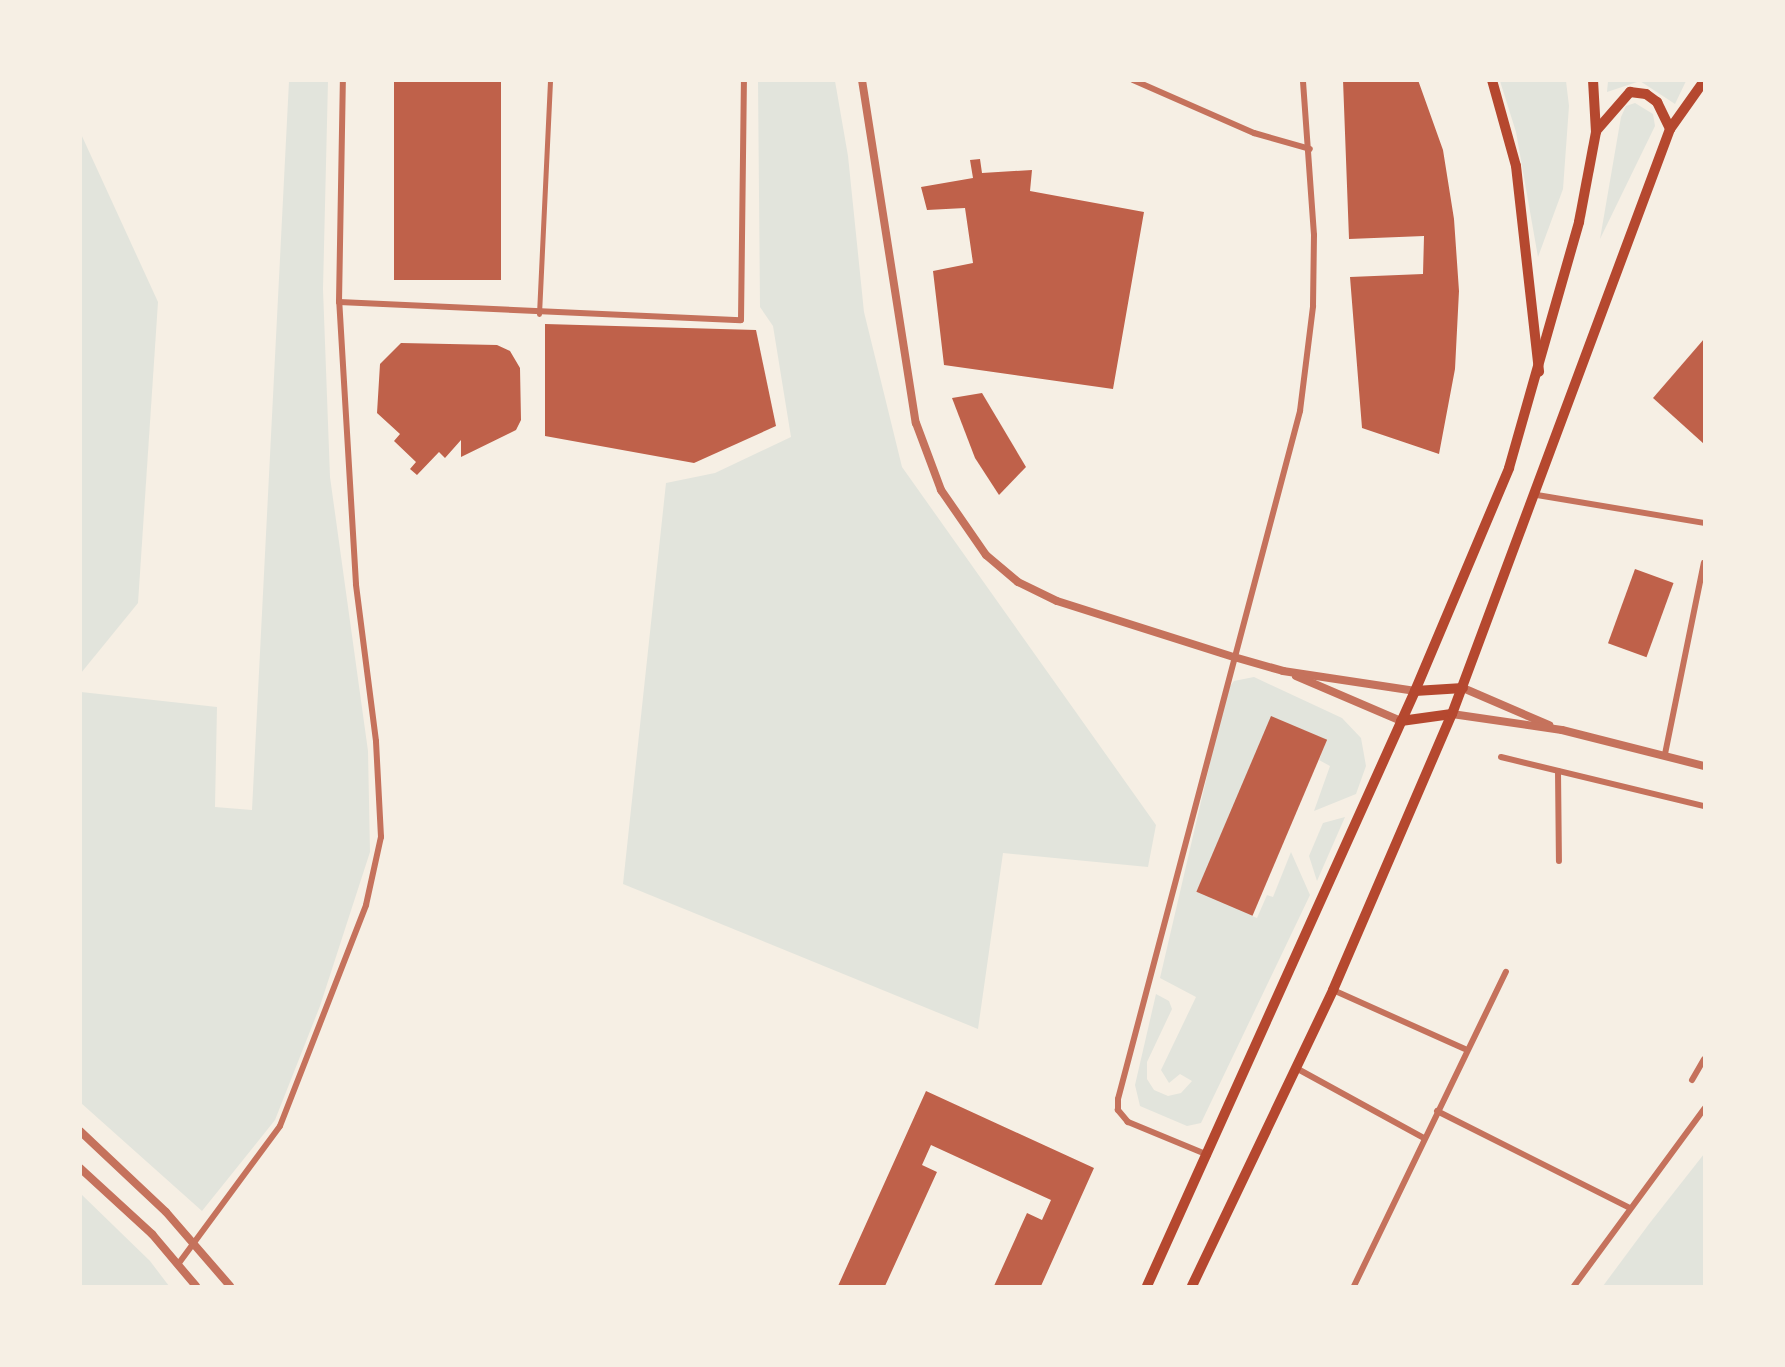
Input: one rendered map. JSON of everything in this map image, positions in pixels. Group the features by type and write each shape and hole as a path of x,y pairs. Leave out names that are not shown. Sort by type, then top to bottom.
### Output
{"main road":[{"path":"1492,80 1516,166 1539,372"},
{"path":"1147,1286 1209,1155 1415,691 1509,468 1539,372 1578,222 1596,132 1593,80"},
{"path":"1192,1286 1333,990 1452,714 1537,495 1670,129 1704,81"},
{"path":"1596,132 1617,102 1630,92 1646,94 1657,102 1670,129"},
{"path":"1415,691 1463,688"},
{"path":"1401,721 1452,714"}],"street":[{"path":"179,1263 196,1244 280,1126 366,905 380,837 376,741 356,584 339,302 344,80"},
{"path":"539,314 550,80"},
{"path":"339,302 539,314 741,320 744,80"},
{"path":"862,80 916,423 941,490 986,555 1027,587 1057,601 1283,671 1401,721"},
{"path":"1133,80 1254,133 1310,149"},
{"path":"1209,1155 1128,1122 1118,1110 1118,1099 1300,411 1313,306 1310,149 1303,80"},
{"path":"1537,495 1704,523"},
{"path":"1665,754 1704,564"},
{"path":"1283,671 1415,691"},
{"path":"1463,688 1562,730"},
{"path":"1452,714 1562,730 1704,766"},
{"path":"1501,757 1704,806"},
{"path":"1558,771 1559,861"},
{"path":"1354,1286 1506,972"},
{"path":"1333,990 1467,1050"},
{"path":"1692,1080 1704,1059"},
{"path":"1296,1068 1424,1138"},
{"path":"1573,1286 1628,1207 1704,1109"},
{"path":"1437,1111 1628,1207"},
{"path":"80,1131 196,1244 230,1286"},
{"path":"80,1168 179,1263 196,1286"}],"shaded area":[{"path":"1608,80 1686,81 1675,104 1640,81 1607,92"},
{"path":"289,81 328,81 323,289 330,477 368,751 370,852 320,1006 275,1120 202,1211 81,1103 81,692 217,707 215,807 252,810"},
{"path":"758,81 835,81 848,156 864,312 902,467 1156,825 1148,867 1003,853 978,1029 623,884 666,483 715,473 791,437 773,326 760,307"},
{"path":"1500,81 1566,81 1569,106 1563,189 1538,257 1516,132"},
{"path":"1635,103 1653,114 1655,126 1600,239 1621,117 1626,106"},
{"path":"81,134 158,302 138,603 81,673"},
{"path":"1254,677 1342,718 1361,738 1366,766 1356,794 1314,811 1330,766 1319,760 1327,740 1271,717 1252,916 1257,918 1267,895 1273,897 1291,852 1310,895 1201,1123 1187,1126 1140,1106 1135,1085 1156,994 1169,1001 1172,1009 1147,1062 1147,1079 1154,1090 1168,1096 1181,1093 1192,1081 1180,1074 1169,1083 1161,1070 1196,997 1160,978 1227,690 1234,681"},
{"path":"1345,817 1317,881 1309,856 1323,823"},
{"path":"1704,1154 1704,1286 1603,1286 1649,1224"},
{"path":"80,1193 150,1261 169,1286 81,1286"}],"building":[{"path":"394,80 501,80 501,280 394,280"},
{"path":"1343,80 1418,80 1443,150 1454,219 1459,291 1455,369 1439,454 1362,428 1350,277 1423,274 1424,236 1349,239"},
{"path":"980,159 982,173 1032,170 1030,191 1144,212 1113,389 944,365 933,271 973,263 965,208 927,210 921,187 973,178 970,160"},
{"path":"545,324 756,330 776,426 694,463 545,436"},
{"path":"1704,339 1704,444 1653,398"},
{"path":"401,343 497,345 510,351 520,368 521,420 516,430 461,457 461,440 445,458 439,452 417,475 410,469 416,462 394,441 400,434 377,413 380,364"},
{"path":"982,393 1026,467 999,495 975,458 952,398"},
{"path":"1635,569 1674,583 1647,657 1608,643"},
{"path":"1271,716 1327,740 1253,916 1196,892"},
{"path":"926,1091 1094,1168 1041,1286 994,1286 1027,1213 1042,1220 1051,1200 931,1145 922,1165 937,1172 885,1286 838,1286"}]}
